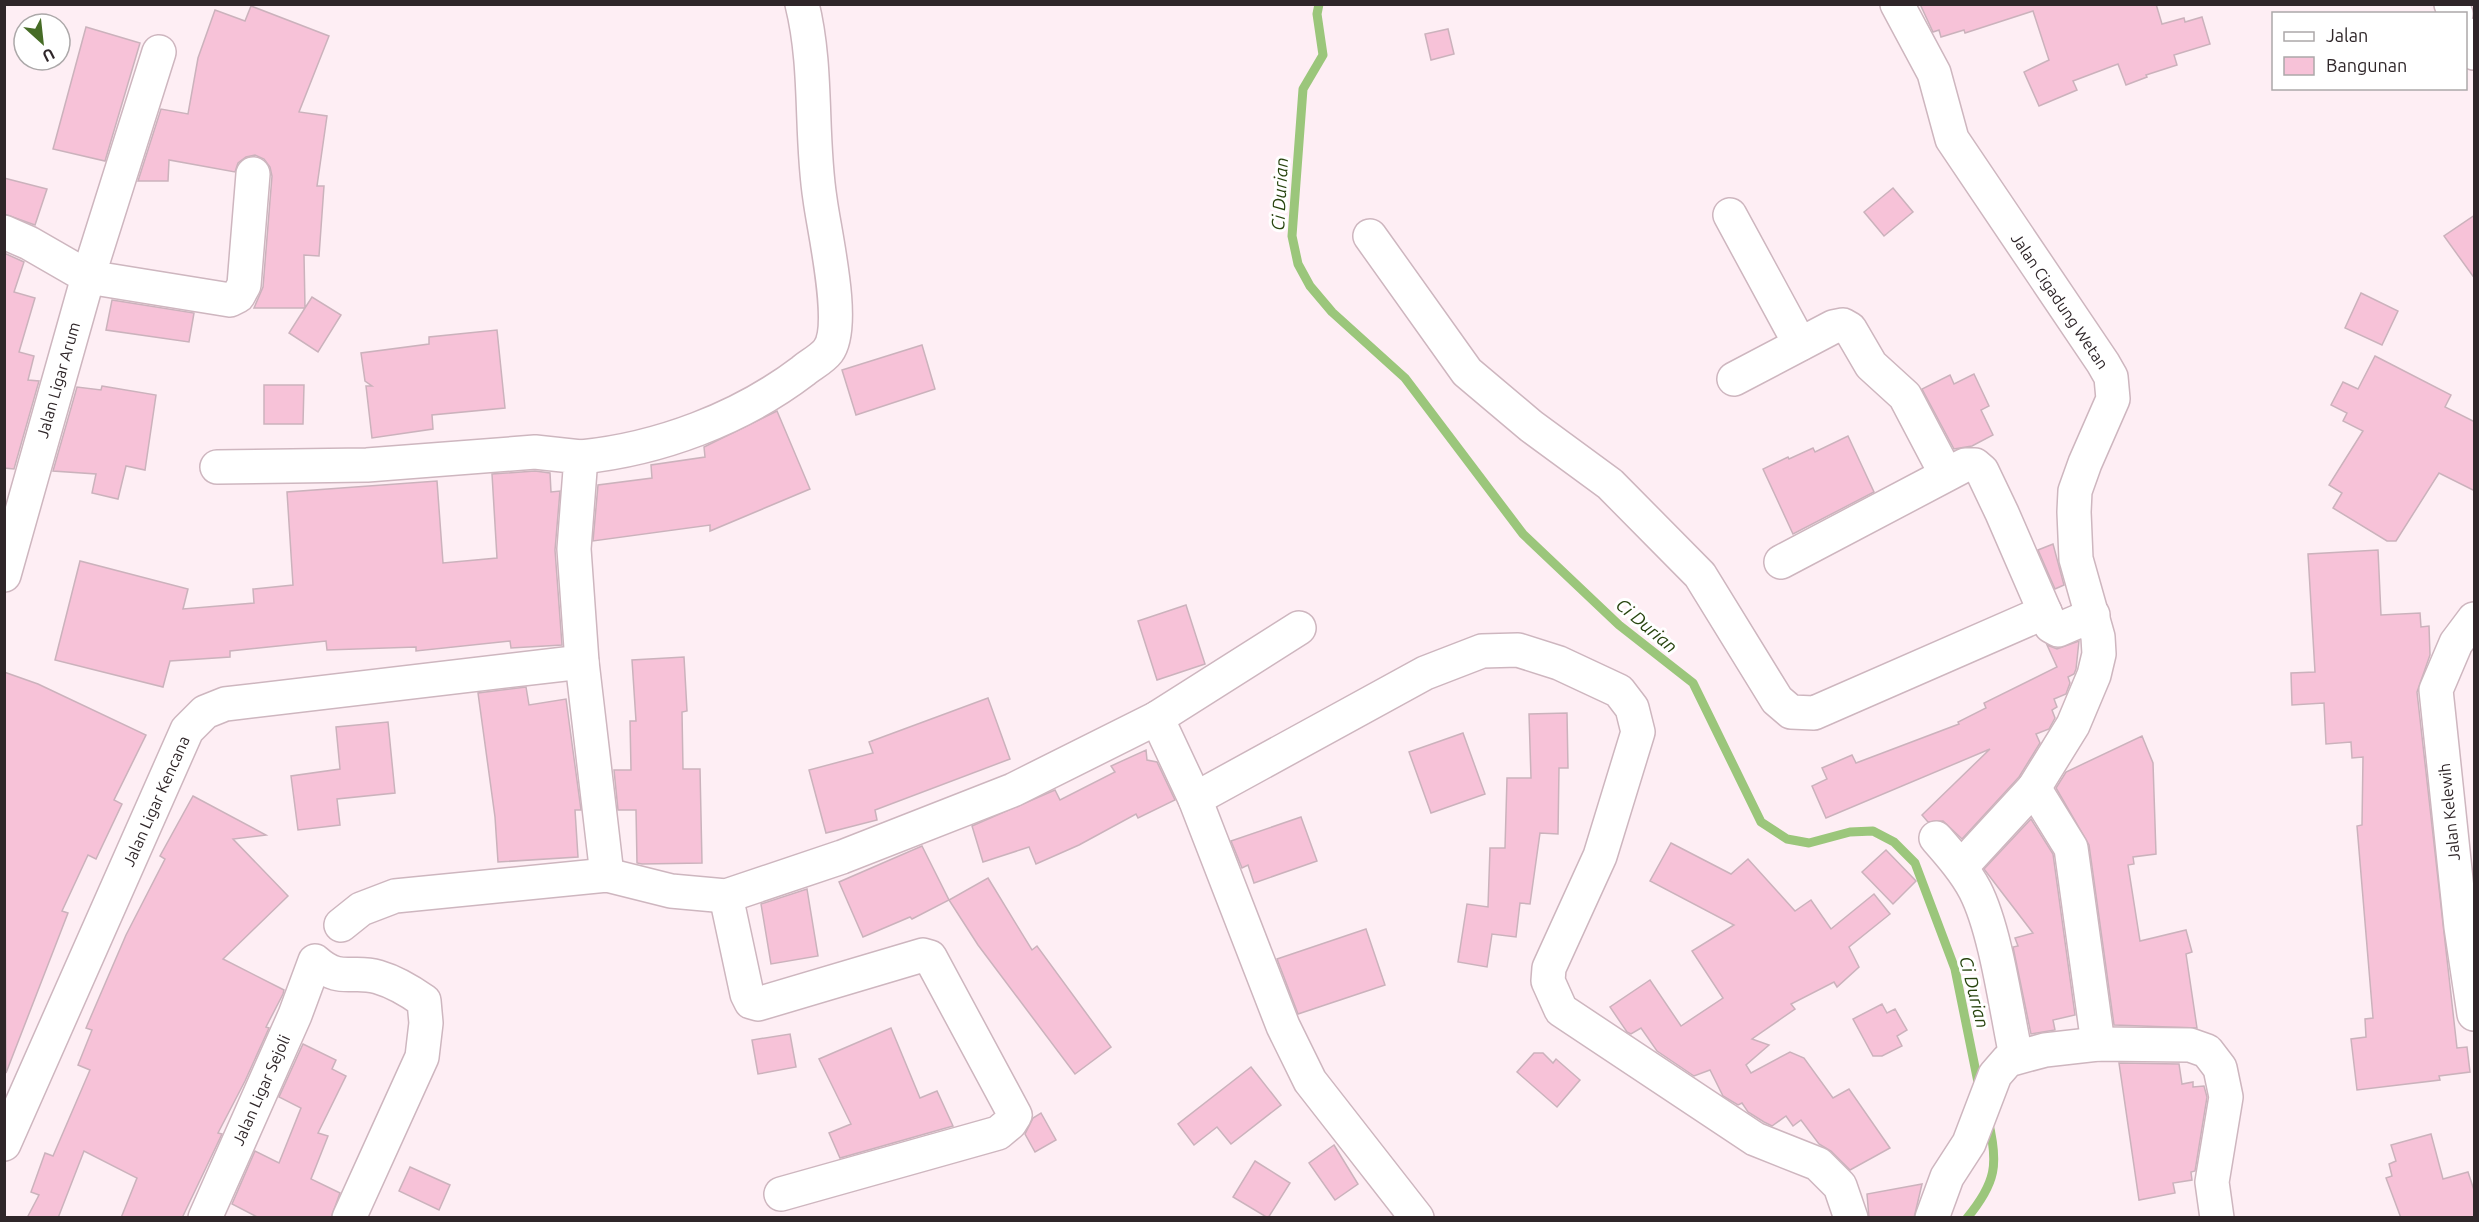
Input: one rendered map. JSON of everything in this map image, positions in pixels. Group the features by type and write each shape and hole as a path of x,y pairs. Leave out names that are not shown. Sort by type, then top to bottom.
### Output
{"street":[{"path":"217,467 367,465 535,452 581,457 621,453 676,437 773,394 829,351 835,329 834,289 819,196 812,82 802,4"},
{"name":"Jalan Cigadung Wetan","path":"1897,4 1934,73 1952,139 2111,377 2113,399 2075,491 2076,559 2093,615 2098,654 2094,675 2073,725 2034,788 1961,867"},
{"path":"2467,36 2475,53"},
{"name":"Jalan Ligar Arum","path":"4,575 88,277 159,52"},
{"path":"4,232 29,243 88,277 230,300 238,296 244,285 253,174"},
{"path":"1730,215 1800,344"},
{"path":"1370,236 1467,372 1531,426 1610,484 1700,575 1777,700 1791,712 1814,713 2044,612"},
{"path":"1734,379 1833,327 1843,325 1850,329 1871,365 1905,396 1946,474"},
{"path":"581,457 574,549 582,662 607,876"},
{"path":"1780,562 1946,474 1965,465 1975,465 1982,471 2051,626 2058,630 2093,615"},
{"name":"Jalan Kelewih","path":"2475,618 2448,659 2436,690 2461,927 2475,1014"},
{"path":"341,925 361,909 395,896 607,876 671,891 726,896 842,857 1013,790 1157,717 1299,628"},
{"path":"1194,799 1425,673 1482,651 1518,650 1559,663 1619,691 1632,708 1638,732 1600,856 1549,968 1548,981 1561,1010 1650,1071 1755,1140 1818,1164 1840,1186 1851,1218"},
{"name":"Jalan Ligar Kencana","path":"4,1144 187,730 205,712 225,704 582,662"},
{"path":"1157,717 1194,799 1283,1026 1310,1081 1417,1218"},
{"path":"2034,788 2071,848 2098,1044"},
{"path":"1936,838 1961,867 1976,891 1986,923 2012,1058"},
{"path":"726,896 747,994 751,1002 758,1004 923,955 930,957 1015,1115 999,1133 781,1194"},
{"name":"Jalan Ligar Sejoli","path":"205,1218 295,1015 315,961 328,972 348,976 376,976 408,989 424,1001 426,1023 422,1057 349,1218"},
{"path":"1932,1218 1947,1178 1969,1143 1995,1075 2012,1058 2098,1044 2190,1045 2207,1051 2220,1068 2226,1097 2212,1182 2217,1218"}],"building":[{"path":"1920,4 2156,4 2162,24 2184,18 2185,22 2202,17 2210,44 2174,55 2177,65 2146,75 2147,77 2126,85 2118,64 2073,81 2077,90 2039,106 2024,72 2049,60 2033,11 1965,33 1964,30 1941,37 1939,30 1933,32"},
{"path":"251,6 329,36 299,112 327,116 317,186 324,186 319,256 304,255 305,308 254,308 263,287 272,176 270,167 264,159 255,155 246,157 238,163 235,172 169,160 168,181 138,181 161,109 188,114 198,58 215,10 245,21"},
{"path":"86,27 140,43 105,161 53,149"},
{"path":"1448,29 1454,54 1431,60 1425,34"},
{"path":"4,178 47,189 35,225 4,214"},
{"path":"1893,188 1913,212 1884,236 1864,212"},
{"path":"2475,215 2475,279 2444,236"},
{"path":"4,253 24,262 14,292 35,298 19,352 34,356 28,380 39,381 14,469 4,468"},
{"path":"2361,293 2398,311 2382,345 2345,328"},
{"path":"312,297 341,315 318,352 289,333"},
{"path":"112,300 194,313 189,342 106,330"},
{"path":"497,330 505,408 432,415 433,429 372,438 366,386 372,386 365,381 361,353 429,344 429,337"},
{"path":"922,345 935,389 856,415 842,370"},
{"path":"2375,356 2451,395 2445,407 2475,422 2475,491 2439,473 2396,541 2387,541 2333,508 2342,493 2329,485 2363,431 2343,421 2347,413 2331,405 2343,382 2358,389"},
{"path":"1974,374 1989,406 1981,410 1993,435 1972,446 1954,449 1922,389 1950,375 1954,384"},
{"path":"264,385 304,385 303,424 264,424"},
{"path":"102,386 156,395 145,470 126,466 118,499 92,493 96,474 53,471 77,387 101,390"},
{"path":"777,411 810,489 710,531 710,525 593,541 598,485 652,478 651,465 705,457 704,447"},
{"path":"1848,436 1874,492 1793,534 1763,469 1813,448 1815,452"},
{"path":"535,471 550,473 551,492 560,491 555,550 562,645 511,648 510,641 416,651 416,647 327,650 326,641 230,651 230,657 170,661 163,687 55,660 80,561 188,589 183,609 254,603 253,589 293,585 287,492 437,481 443,563 497,558 492,474"},
{"path":"2053,544 2064,585 2055,589 2038,550"},
{"path":"2378,550 2381,615 2420,613 2421,627 2429,626 2430,655 2417,692 2457,1048 2467,1047 2470,1072 2439,1076 2440,1080 2357,1090 2351,1039 2366,1037 2365,1019 2373,1018 2357,826 2362,825 2363,757 2352,758 2351,742 2326,744 2324,703 2292,705 2291,673 2315,672 2308,554"},
{"path":"1186,605 1205,664 1157,680 1138,621"},
{"path":"2079,641 2076,669 2074,674 2068,677 2070,683 2066,694 2054,699 2057,707 2052,710 2055,718 2049,729 2036,734 2040,743 2019,777 1962,839 1943,821 1928,822 1922,815 1990,749 1826,818 1812,786 1827,779 1822,768 1852,755 1856,763 1959,724 1958,722 1986,708 1984,703 2057,667 2047,645 2057,649"},
{"path":"684,657 687,711 682,712 683,769 700,769 702,863 637,863 636,810 618,810 614,770 631,770 630,721 636,721 632,660"},
{"path":"4,672 38,684 146,735 114,800 122,804 96,859 88,855 62,911 68,913 6,1073"},
{"path":"526,687 529,705 566,699 581,810 575,810 578,857 498,862 495,817 478,693"},
{"path":"988,698 1010,759 875,810 877,820 826,833 809,770 873,753 869,742"},
{"path":"1567,713 1568,768 1559,768 1558,834 1540,833 1530,904 1520,903 1516,937 1492,934 1487,967 1458,962 1467,904 1488,907 1490,848 1505,848 1507,778 1531,778 1529,714"},
{"path":"388,722 395,793 337,799 340,825 298,830 291,776 340,769 336,727"},
{"path":"1463,733 1485,794 1431,813 1409,752"},
{"path":"2142,736 2153,763 2156,854 2133,857 2134,864 2128,865 2140,941 2186,930 2192,952 2186,954 2197,1028 2114,1025 2089,845 2056,788 2066,772"},
{"path":"1146,750 1147,760 1157,762 1175,800 1138,818 1136,814 1079,845 1036,864 1029,847 983,862 972,826 1055,790 1060,800 1115,772 1111,766"},
{"path":"193,796 266,835 233,839 288,896 223,959 284,990 283,994 266,1027 269,1028 245,1081 218,1133 222,1134 182,1218 121,1218 137,1178 84,1151 58,1218 27,1218 39,1195 31,1192 45,1153 53,1156 90,1070 78,1065 92,1030 86,1028 126,935 165,859 160,856"},
{"path":"1301,817 1317,861 1254,883 1248,865 1242,868 1231,841"},
{"path":"2031,819 2053,854 2075,1015 2053,1020 2055,1030 2031,1034 2013,947 2018,946 2015,938 2033,933 1984,869"},
{"path":"1671,843 1731,874 1748,859 1795,911 1811,900 1831,929 1874,894 1890,914 1849,947 1859,967 1837,987 1834,982 1791,1004 1795,1009 1752,1039 1769,1045 1746,1065 1751,1073 1790,1052 1804,1058 1833,1098 1849,1089 1890,1148 1850,1170 1831,1151 1819,1144 1801,1120 1793,1126 1786,1116 1772,1126 1764,1122 1748,1112 1742,1103 1738,1105 1723,1096 1710,1070 1694,1076 1657,1051 1641,1028 1631,1034 1627,1032 1610,1007 1650,980 1681,1026 1723,998 1692,951 1734,925 1650,881"},
{"path":"922,846 949,900 912,919 910,917 863,937 839,882"},
{"path":"1886,850 1916,881 1893,904 1862,872"},
{"path":"988,878 1032,950 1037,946 1111,1047 1075,1074 978,945 949,900"},
{"path":"807,889 818,956 771,964 761,904"},
{"path":"1366,929 1385,985 1298,1014 1277,959"},
{"path":"1882,1004 1887,1013 1895,1009 1907,1030 1897,1036 1902,1046 1882,1056 1873,1056 1853,1019"},
{"path":"891,1028 920,1098 937,1091 953,1126 840,1158 829,1133 851,1124 819,1059"},
{"path":"790,1034 796,1067 758,1074 752,1040"},
{"path":"303,1044 336,1060 332,1069 346,1076 318,1133 328,1136 311,1179 340,1193 331,1218 259,1218 232,1204 255,1151 279,1163 301,1108 279,1097"},
{"path":"1534,1053 1543,1053 1553,1063 1556,1059 1580,1080 1557,1107 1517,1072"},
{"path":"2119,1063 2179,1064 2182,1084 2193,1082 2193,1087 2204,1086 2207,1097 2195,1171 2191,1172 2192,1180 2173,1183 2175,1193 2139,1200"},
{"path":"1251,1067 1281,1105 1231,1144 1217,1127 1194,1145 1178,1124"},
{"path":"1041,1113 1056,1140 1035,1152 1025,1134 1033,1118"},
{"path":"2431,1134 2443,1179 2468,1172 2475,1193 2475,1218 2401,1218 2386,1178 2392,1176 2389,1164 2396,1161 2391,1145"},
{"path":"1334,1145 1358,1184 1335,1200 1309,1163"},
{"path":"1255,1161 1290,1183 1268,1218 1233,1197"},
{"path":"410,1167 450,1185 439,1210 399,1191"},
{"path":"1922,1184 1914,1218 1869,1218 1867,1194"}],"waterway":[{"name":"Ci Durian","path":"1319,4 1317,14 1323,55 1303,89 1292,236 1298,264 1310,286 1332,312 1405,378 1523,534 1619,625 1693,683 1761,822 1787,839 1809,843 1850,832 1873,831 1894,842 1915,863 1955,969 1979,1087"},
{"name":"Ci Durian","path":"1967,1218 1984,1194 1992,1172 1994,1161 1988,1120"}]}
